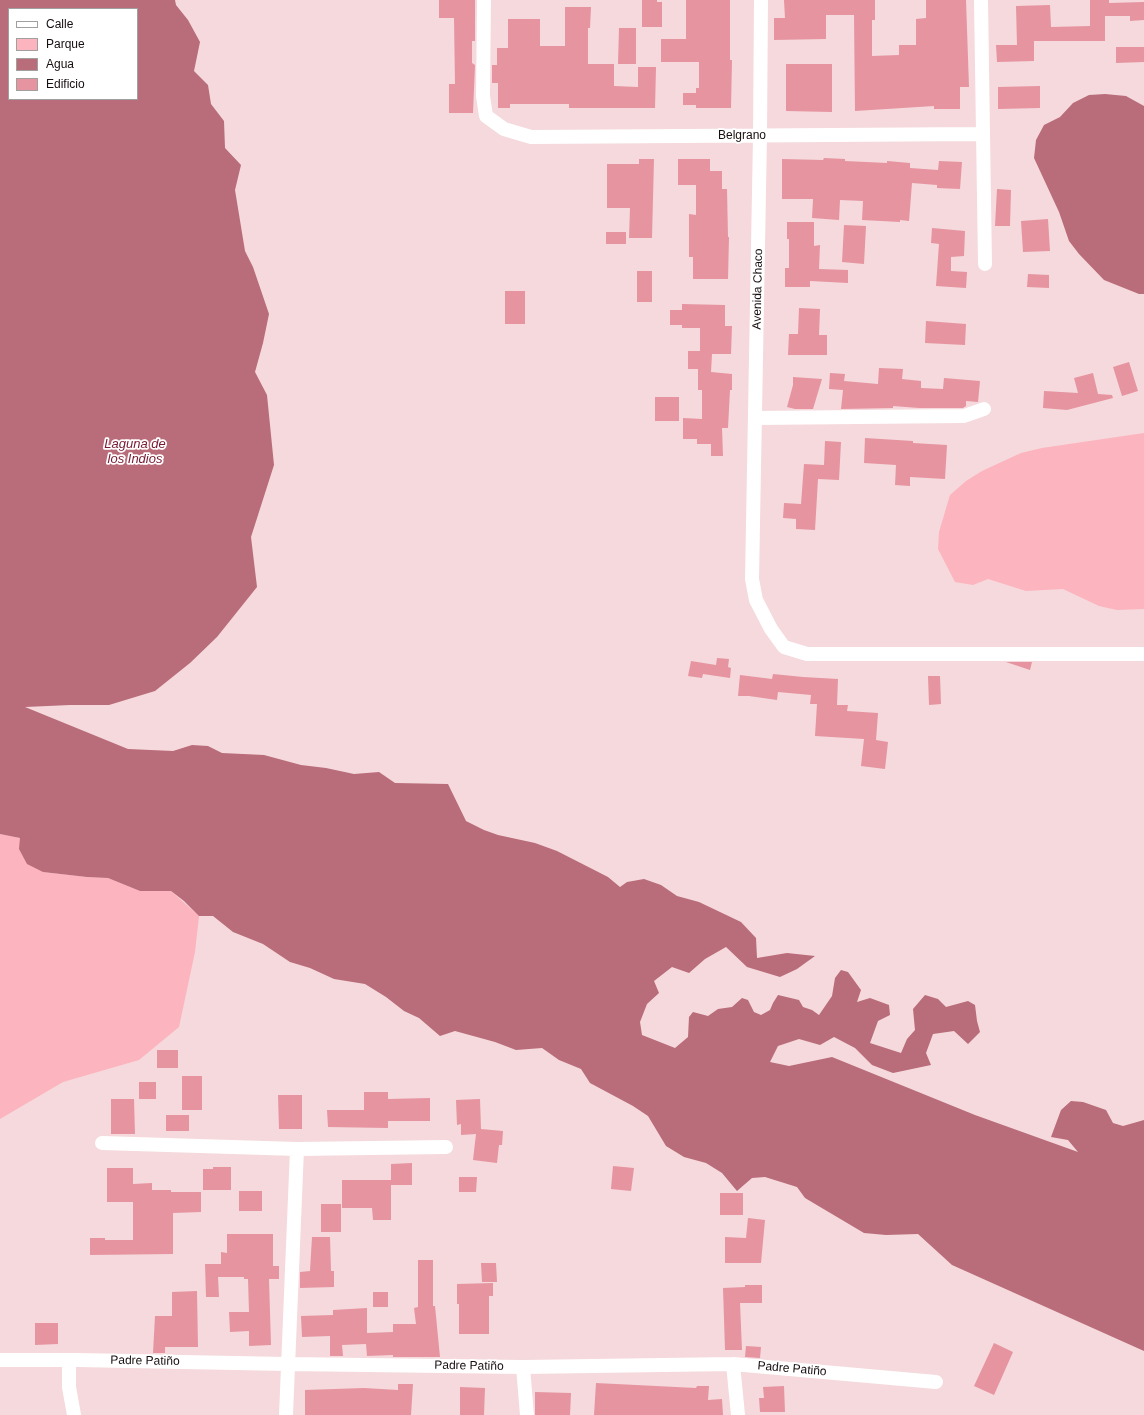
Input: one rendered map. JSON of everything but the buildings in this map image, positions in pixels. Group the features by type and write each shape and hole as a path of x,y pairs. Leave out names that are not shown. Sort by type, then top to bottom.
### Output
{"street":[{"name":"Belgrano","path":"484,0 483,96 486,116 504,128 531,137 982,134"},
{"name":"Avenida Chaco","path":"761,0 752,579 756,600 771,629 784,647 807,654 1144,654"},
{"path":"981,0 985,264"},
{"path":"755,418 964,416 984,410"},
{"path":"102,1143 297,1149 446,1147"},
{"path":"286,1415 297,1149"},
{"name":"Padre Patiño","path":"0,1360 523,1367 733,1364 936,1382"},
{"path":"69,1360 69,1387 74,1415"},
{"path":"733,1364 738,1415"},
{"path":"523,1367 528,1415"}],"green space":[{"path":"1144,433 1144,609 1117,610 1099,606 1063,589 1026,591 988,579 973,585 955,582 938,549 939,532 950,495 966,481 982,471 1021,453 1042,448"},
{"path":"0,834 20,838 43,872 108,878 140,891 171,891 199,916 195,952 179,1027 139,1060 63,1082 0,1119"}],"water":[{"name":"Laguna de los Indios","path":"0,0 175,0 176,5 188,20 200,42 194,71 208,85 211,104 224,121 225,148 241,165 235,190 245,251 253,267 269,314 255,372 267,395 274,465 251,537 257,587 217,637 190,663 155,691 109,705 25,707 128,749 173,751 192,745 208,746 222,753 264,755 301,765 326,768 354,774 379,772 395,783 448,784 466,821 484,830 498,835 535,843 557,851 608,877 620,887 627,882 644,879 661,885 677,896 699,902 741,922 756,938 757,958 787,953 815,956 797,969 780,977 747,967 726,947 705,959 689,973 672,967 654,981 659,993 647,1004 640,1022 642,1035 675,1048 688,1037 689,1017 693,1012 708,1016 718,1009 732,1007 742,998 748,1000 754,1012 761,1015 770,1010 778,995 799,1000 803,1007 812,1010 819,1015 832,996 835,978 841,970 848,972 861,990 857,1002 870,998 889,1005 890,1015 878,1021 870,1043 901,1053 907,1039 915,1030 913,1009 925,995 938,999 946,1007 968,1001 975,1005 980,1032 968,1044 954,1031 933,1034 926,1053 931,1065 893,1073 872,1065 855,1048 834,1037 820,1045 799,1039 778,1046 770,1062 789,1066 832,1057 975,1115 1078,1152 1068,1140 1051,1137 1061,1110 1071,1101 1083,1102 1106,1110 1113,1123 1123,1126 1144,1120 1144,1351 952,1265 918,1234 886,1235 864,1233 805,1198 797,1187 765,1177 752,1178 737,1191 722,1173 706,1163 684,1157 666,1146 648,1116 633,1106 590,1083 581,1069 559,1060 542,1048 516,1050 495,1042 455,1031 440,1036 419,1018 404,1011 386,997 365,984 334,979 310,968 290,962 263,944 233,932 213,916 199,916 171,891 140,891 108,878 43,872 27,864 19,849 20,838 0,834"},
{"path":"1105,94 1126,96 1144,106 1144,294 1139,294 1104,280 1079,254 1069,241 1059,212 1034,158 1036,140 1044,125 1060,117 1073,103 1089,95"}]}
